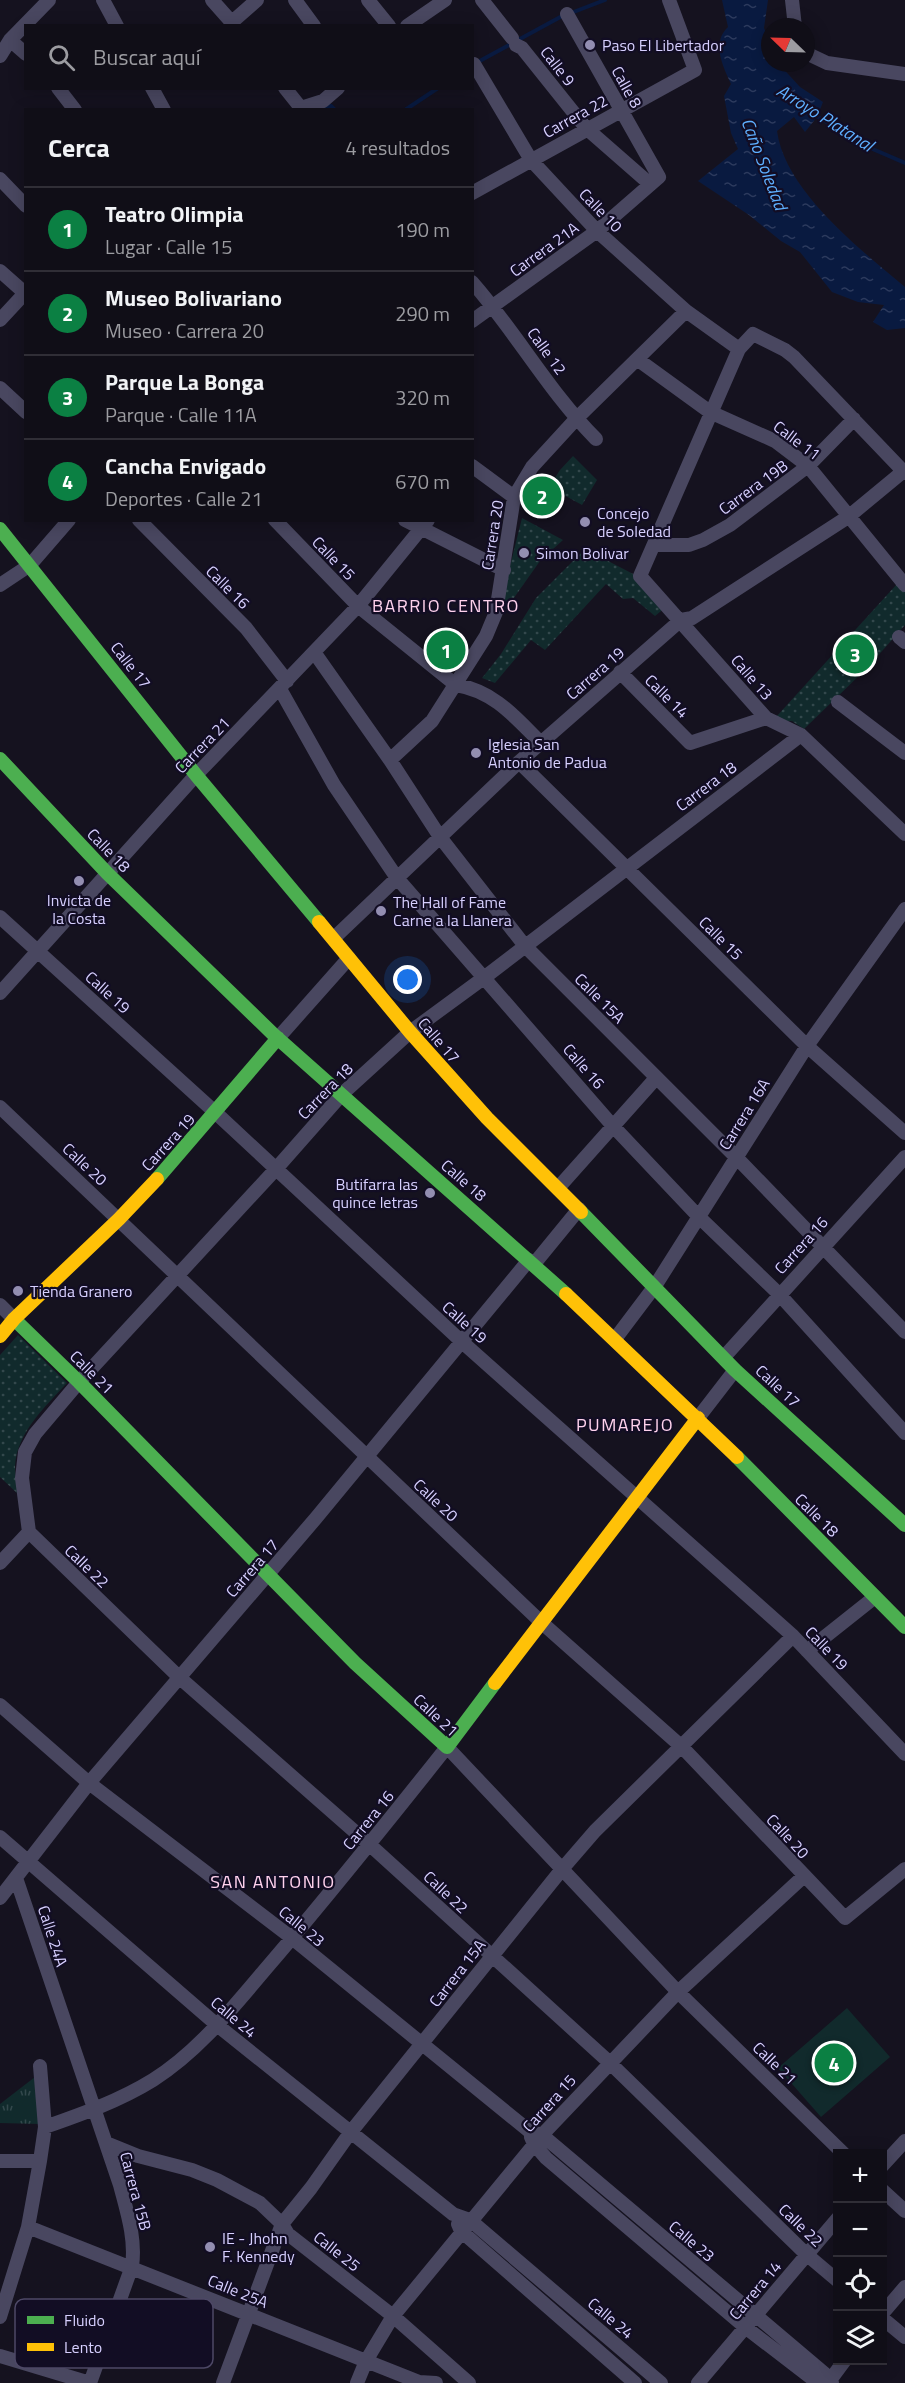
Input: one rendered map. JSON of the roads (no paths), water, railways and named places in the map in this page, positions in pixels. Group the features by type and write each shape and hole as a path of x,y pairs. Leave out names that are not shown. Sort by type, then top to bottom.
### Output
{"street":[{"path":"26,24 49,0"},
{"path":"103,0 116,24"},
{"path":"212,0 234,24 256,0"},
{"path":"295,0 313,24"},
{"path":"368,0 387,24"},
{"path":"409,24 445,0"},
{"name":"Calle 9","path":"482,0 586,128 655,181"},
{"name":"Carrera 22","path":"474,192 586,128 695,70 669,0"},
{"path":"792,0 794,18"},
{"name":"Calle 8","path":"567,14 621,110 655,181"},
{"path":"0,56 10,40 24,26"},
{"path":"10,40 24,52"},
{"path":"815,58 826,63 905,74"},
{"name":"Calle 10","path":"474,64 531,160 597,231 686,311 739,349"},
{"path":"60,90 73,108"},
{"path":"153,90 163,108"},
{"path":"287,90 302,108 323,101 336,90"},
{"path":"0,179 24,204"},
{"name":"Carrera 21A","path":"474,320 597,231 655,181"},
{"path":"0,271 24,292"},
{"name":"Calle 12","path":"474,284 493,306 576,419 596,439"},
{"path":"0,320 24,294"},
{"name":"Carrera 20","path":"390,760 427,727 486,636 496,612 514,497 532,467 576,419 686,311"},
{"path":"654,545 739,349 753,334 786,350 905,471"},
{"name":"Calle 11","path":"637,359 710,412 775,441 808,466 848,518 905,585"},
{"path":"0,388 24,410"},
{"name":"Carrera 19B","path":"654,545 689,545 730,525 808,466 854,419"},
{"path":"474,467 514,497"},
{"name":"Carrera 19","path":"334,938 519,762 681,620 692,618 848,518 905,471"},
{"path":"0,585 30,565 67,522"},
{"name":"Calle 16","path":"141,522 246,628 284,685 334,785 397,878 612,1125 699,1217 779,1294 905,1433"},
{"name":"Calle 15","path":"277,522 358,606 456,685 474,688 489,696 505,708 541,743"},
{"path":"425,525 504,570"},
{"name":"Carrera 21","path":"0,993 196,775 358,606 425,525"},
{"name":"Calle 17","path":"0,529 196,775 410,1032 487,1118 655,1286 735,1370 905,1525"},
{"name":"Calle 13","path":"654,545 640,576 766,718 801,735 905,834"},
{"name":"Calle 15A","path":"314,652 390,760 440,837 525,946 736,1157 905,1332"},
{"name":"Calle 14","path":"620,672 690,743 766,718"},
{"path":"838,702 905,753"},
{"name":"Carrera 18","path":"29,1532 22,1478 25,1452 35,1434 79,1382 342,1094 410,1032 801,735"},
{"name":"Calle 18","path":"0,759 107,873 278,1038 532,1262 615,1339 698,1418 905,1627"},
{"name":"Calle 15","path":"519,762 807,1046 905,1133"},
{"name":"Carrera 16A","path":"615,1339 655,1286 807,1046 905,909"},
{"name":"Calle 19","path":"0,917 216,1113 461,1341 793,1636 905,1754"},
{"name":"Carrera 19","path":"0,1336 14,1319 119,1219 216,1113 349,958"},
{"path":"558,1188 656,1078"},
{"name":"Calle 20","path":"0,1107 541,1622 682,1747 845,1918 905,1869"},
{"name":"Carrera 16","path":"724,1357 822,1246 905,1157"},
{"name":"Carrera 17","path":"0,1898 89,1783 268,1574 461,1341 579,1209"},
{"name":"Calle 21","path":"0,1305 79,1382 355,1663 447,1747 678,1992 839,2149"},
{"name":"Carrera 16","path":"45,2127 96,2109 133,2091 163,2073 217,2025 370,1845 735,1370"},
{"path":"0,1563 29,1532"},
{"name":"Calle 22","path":"29,1532 180,1678 370,1845 609,2062 833,2278"},
{"path":"807,1651 874,1597"},
{"name":"Carrera 15A","path":"223,2383 282,2224 350,2133 491,1956 595,1831 793,1636"},
{"name":"Calle 23","path":"0,1704 89,1783 292,1938 528,2130 754,2316 827,2382"},
{"name":"Calle 24","path":"0,1837 217,2025 453,2214 635,2383"},
{"name":"Carrera 15","path":"357,2383 366,2361 393,2316 538,2140 609,2062 678,1992 804,1876"},
{"name":"Calle 24A","path":"16,1878 96,2109"},
{"path":"0,2317 28,2227 40,2161 45,2127 40,2066"},
{"name":"Carrera 15B","path":"96,2109 132,2232 134,2254 132,2266 120,2299"},
{"name":"Calle 23","path":"538,2140 546,2158 745,2327 827,2382"},
{"path":"887,2161 905,2142"},
{"name":"Calle 25","path":"106,2143 138,2156 206,2174 260,2204 282,2224 288,2234 393,2316 464,2379"},
{"path":"0,2161 40,2161"},
{"path":"887,2195 905,2211"},
{"name":"Carrera 14","path":"698,2383 833,2223"},
{"name":"Calle 24","path":"465,2226 661,2383"},
{"name":"Calle 25A","path":"28,2227 132,2266 419,2382 436,2383"},
{"path":"886,2311 905,2287"},
{"path":"887,2321 905,2337"},
{"path":"0,2356 15,2360"},
{"path":"827,2382 842,2365"},
{"path":"40,2368 90,2383"},
{"name":"Carrera 15B","path":"90,2383 95,2368"},
{"path":"446,2383 464,2379"}],"water":[{"name":"Caño Soledad","path":"722,0 768,0 765,18 761,18 761,72 786,72 800,87 823,102 817,117 805,132 794,117 777,131 783,153 809,197 828,218 905,287 905,328 887,330 873,322 884,305 858,302 832,292 800,252 781,241 749,215 698,181 738,149 731,133 724,96 731,84 719,47 723,33 728,27"}],"waterway":[{"path":"571,13 605,0"},
{"path":"476,63 564,15"},
{"path":"408,108 435,90"},
{"path":"324,106 333,108"},
{"name":"Arroyo Platanal","path":"813,114 868,147 905,163"}],"place":[{"name":"Paso El Libertador","path":"590,45"},
{"name":"Museo Bolivariano","path":"542,496"},
{"name":"Concejo de Soledad","path":"585,522"},
{"name":"Simon Bolivar","path":"524,553"},
{"name":"Teatro Olimpia","path":"446,650"},
{"name":"Parque La Bonga","path":"855,654"},
{"name":"Iglesia San Antonio de Padua","path":"476,753"},
{"name":"Invicta de la Costa","path":"79,881"},
{"name":"The Hall of Fame Carne a la Llanera","path":"381,911"},
{"name":"Butifarra las quince letras","path":"430,1193"},
{"name":"Tienda Granero","path":"18,1291"},
{"name":"Cancha Envigado","path":"834,2063"},
{"name":"IE - Jhohn F. Kennedy","path":"210,2247"}],"district":[{"name":"BARRIO CENTRO","path":"446,606"},
{"name":"PUMAREJO","path":"625,1425"},
{"name":"SAN ANTONIO","path":"273,1882"}]}
